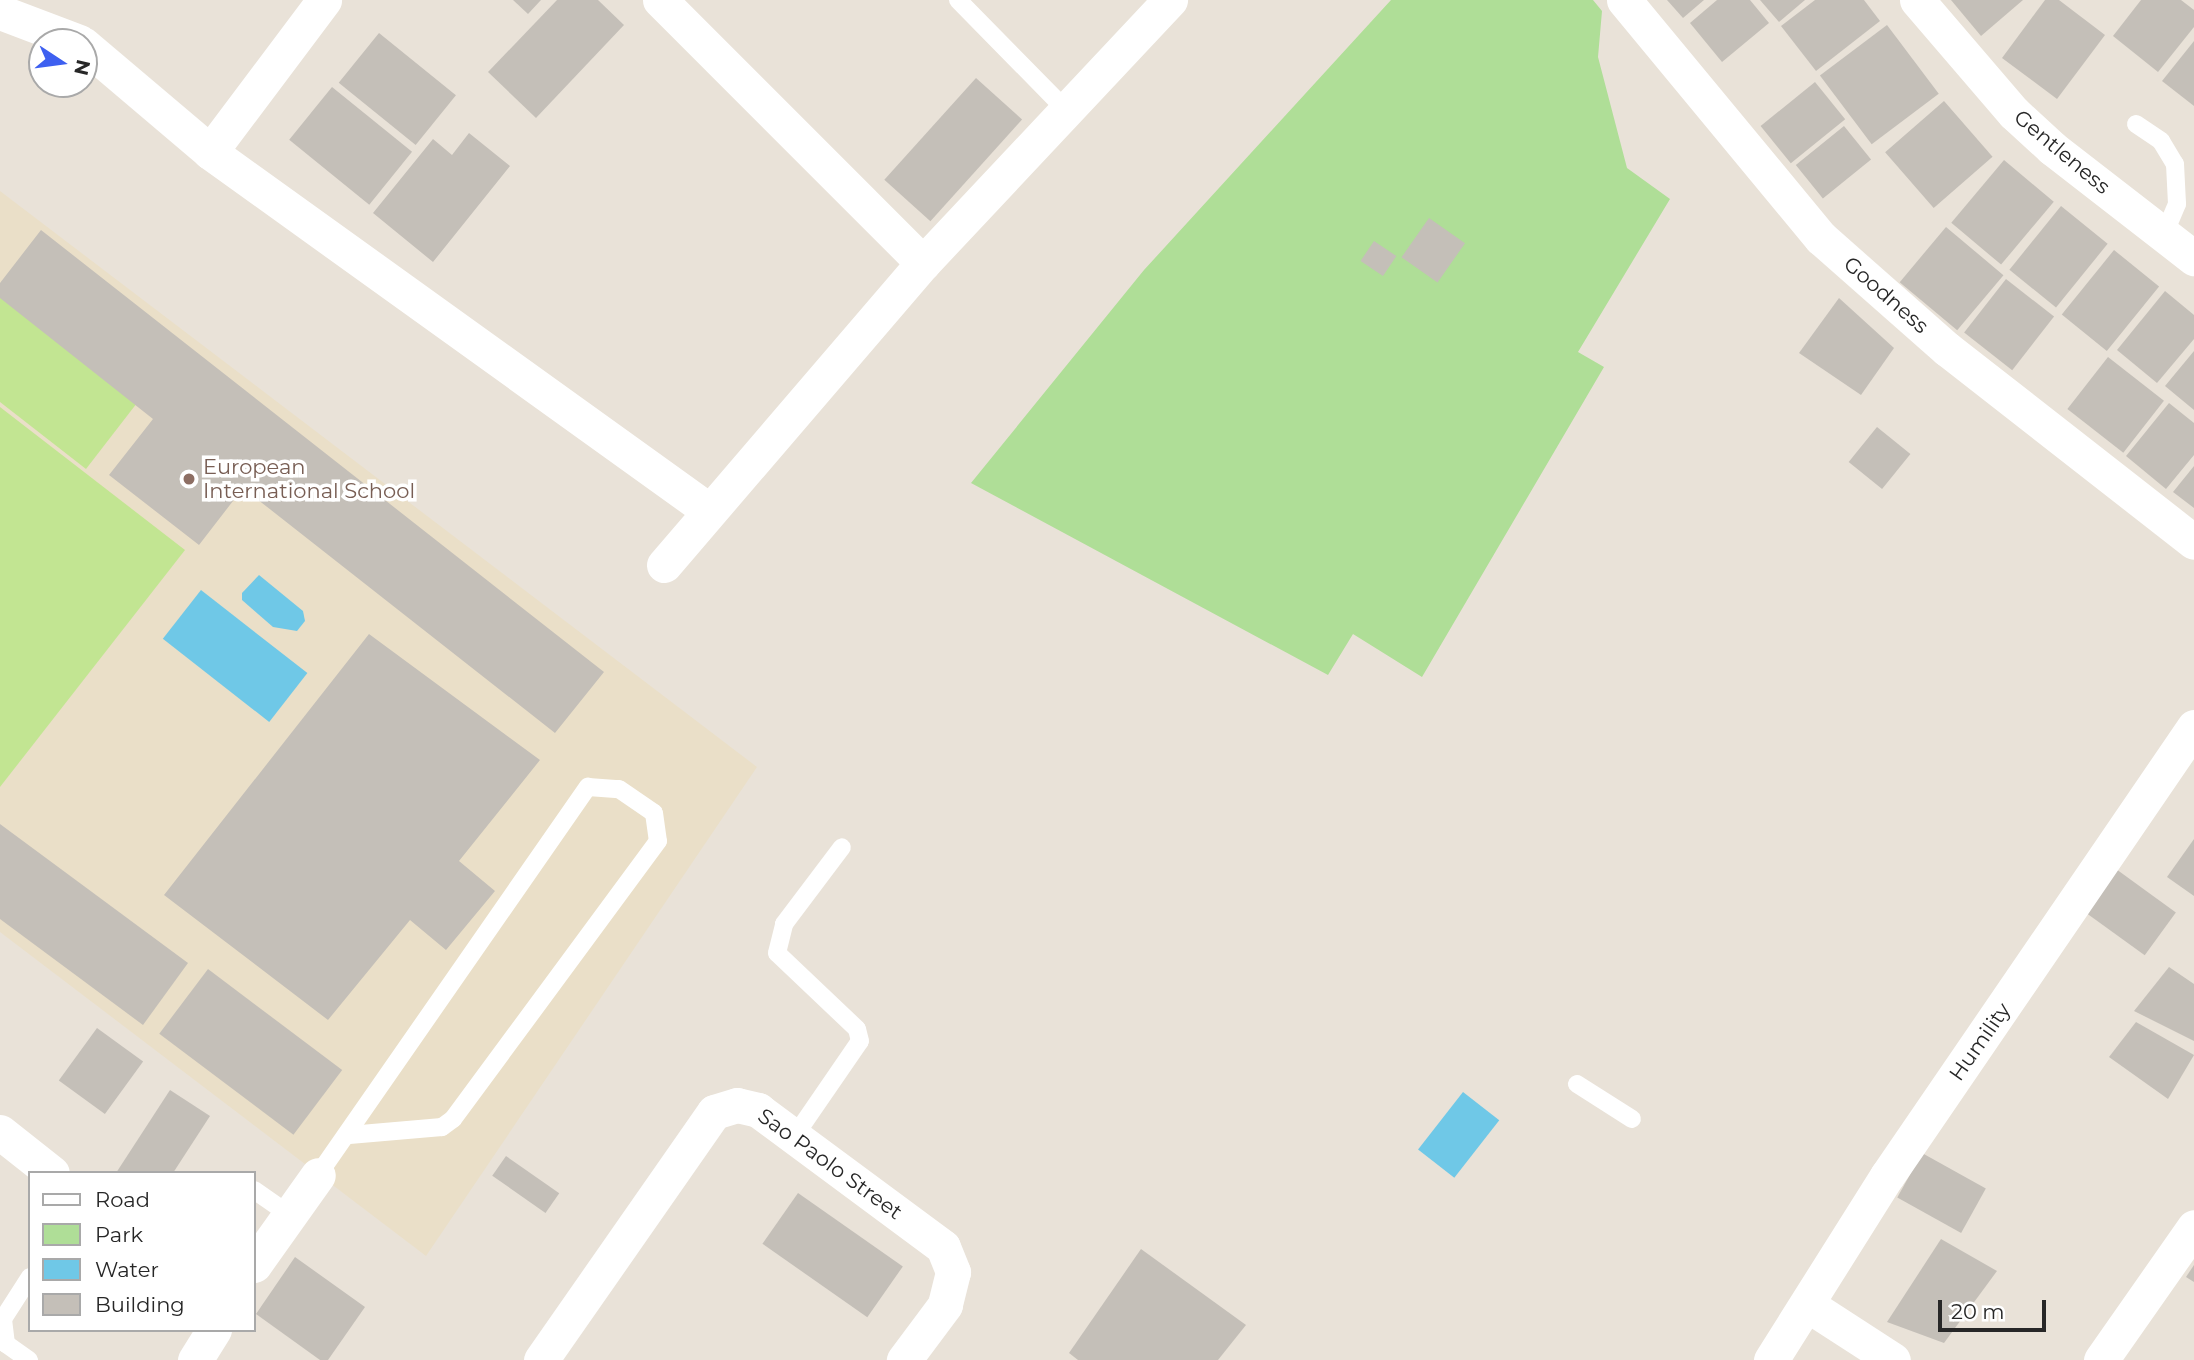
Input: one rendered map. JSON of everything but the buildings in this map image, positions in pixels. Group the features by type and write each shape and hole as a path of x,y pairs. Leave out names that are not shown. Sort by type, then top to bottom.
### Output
{"street":[{"path":"210,152 324,0"},
{"path":"660,0 923,262"},
{"path":"664,565 708,510 923,262 1170,0"},
{"name":"Goodness","path":"1623,0 1821,238 1947,349 2194,542"},
{"name":"Gentleness","path":"1917,0 2014,113 2052,148 2194,258"},
{"path":"0,12 42,28"},
{"path":"98,57 210,152 708,510"},
{"name":"Humility","path":"1770,1360 1808,1305 1887,1177 2194,727"},
{"name":"Sao Paolo Street","path":"541,1360 714,1112 748,1106 943,1247 950,1258 953,1272 945,1305 904,1360"},
{"path":"0,1132 49,1171"},
{"path":"256,1262 318,1175"},
{"path":"2101,1360 2194,1227"},
{"path":"1808,1305 1893,1360"},
{"path":"195,1360 213,1332"}],"lane":[{"path":"958,0 1066,110"},
{"path":"2136,124 2161,141 2175,164 2177,204 2164,234"},
{"path":"318,1175 349,1135 371,1094 588,787 619,789 654,813 658,841 453,1119 442,1127 349,1135"},
{"path":"794,1137 860,1041 856,1029 777,953 784,924 842,847"},
{"path":"1577,1084 1632,1119"},
{"path":"256,1191 290,1214"},
{"path":"28,1280 3,1319 6,1344 29,1360"}],"shaded area":[{"name":"European International School","path":"0,191 757,767 426,1256 0,932"}],"green space":[{"path":"1391,0 1593,0 1602,11 1598,57 1627,168 1670,199 1578,352 1604,367 1422,677 1353,634 1328,675 971,483 1144,270"},
{"path":"0,296 137,403 86,469 0,402"},
{"path":"0,407 185,550 0,787"}],"water":[{"path":"259,575 303,611 305,621 297,631 273,627 242,600 242,593"},
{"path":"201,590 307,673 269,722 163,639"},
{"path":"1463,1092 1499,1120 1454,1178 1418,1150"}],"place":[{"name":"European International School","path":"189,479"}]}
